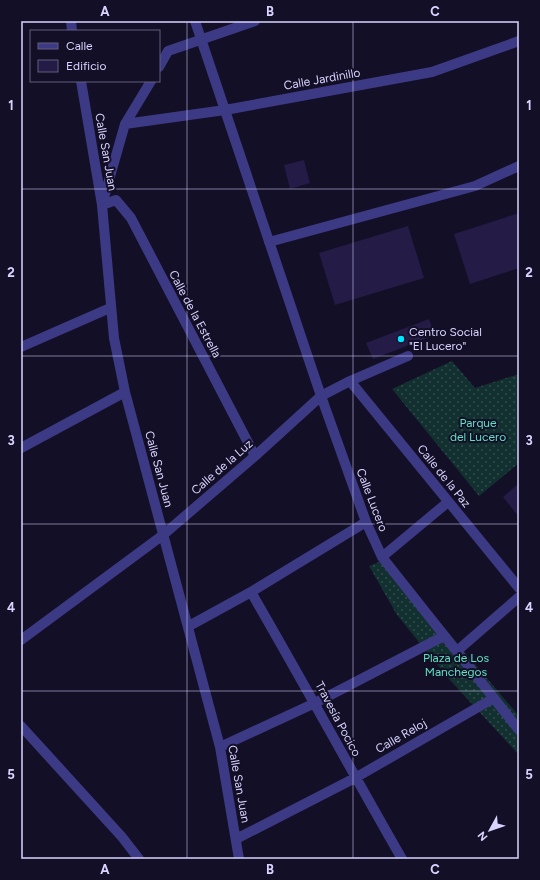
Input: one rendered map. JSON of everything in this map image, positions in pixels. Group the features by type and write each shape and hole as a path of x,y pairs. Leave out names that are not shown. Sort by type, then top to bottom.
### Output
{"street":[{"name":"Calle Lucero","path":"195,21 321,396 366,522 382,557 519,730"},
{"path":"160,64 168,50 256,21"},
{"name":"Calle Jardinillo","path":"125,124 225,110 432,72 519,41"},
{"name":"Calle San Juan","path":"81,82 102,205 110,308 125,392 189,626 220,747 238,859"},
{"path":"102,205 125,124 150,82"},
{"path":"269,242 475,186 519,166"},
{"name":"Calle de la Estrella","path":"102,205 116,200 131,218 255,456"},
{"path":"21,347 110,308"},
{"name":"Calle de la Luz","path":"21,640 163,535 255,456 321,396 350,381 408,356"},
{"name":"Calle de la Paz","path":"350,381 519,588"},
{"path":"21,448 125,392"},
{"path":"382,557 448,502"},
{"path":"189,626 251,592 366,522"},
{"name":"Travesía Pocico","path":"251,592 402,859"},
{"path":"457,651 519,597"},
{"path":"220,747 315,703 444,636"},
{"name":"Calle Reloj","path":"236,839 355,778 494,698"},
{"path":"21,726 122,837 139,859"}],"green space":[{"name":"Parque del Lucero","path":"452,361 475,388 519,374 519,463 479,496 392,389"},
{"name":"Plaza de Los Manchegos","path":"386,559 519,716 519,755 449,679 397,615 369,566"}],"building":[{"path":"304,160 310,183 290,189 284,165"},
{"path":"519,213 519,268 470,284 454,234"},
{"path":"408,226 424,278 335,305 319,253"},
{"name":"Centro Social \"El Lucero\"","path":"429,319 435,335 373,359 366,343"},
{"path":"519,483 519,517 503,497"}],"place":[{"name":"Centro Social \"El Lucero\"","path":"401,339"}]}
